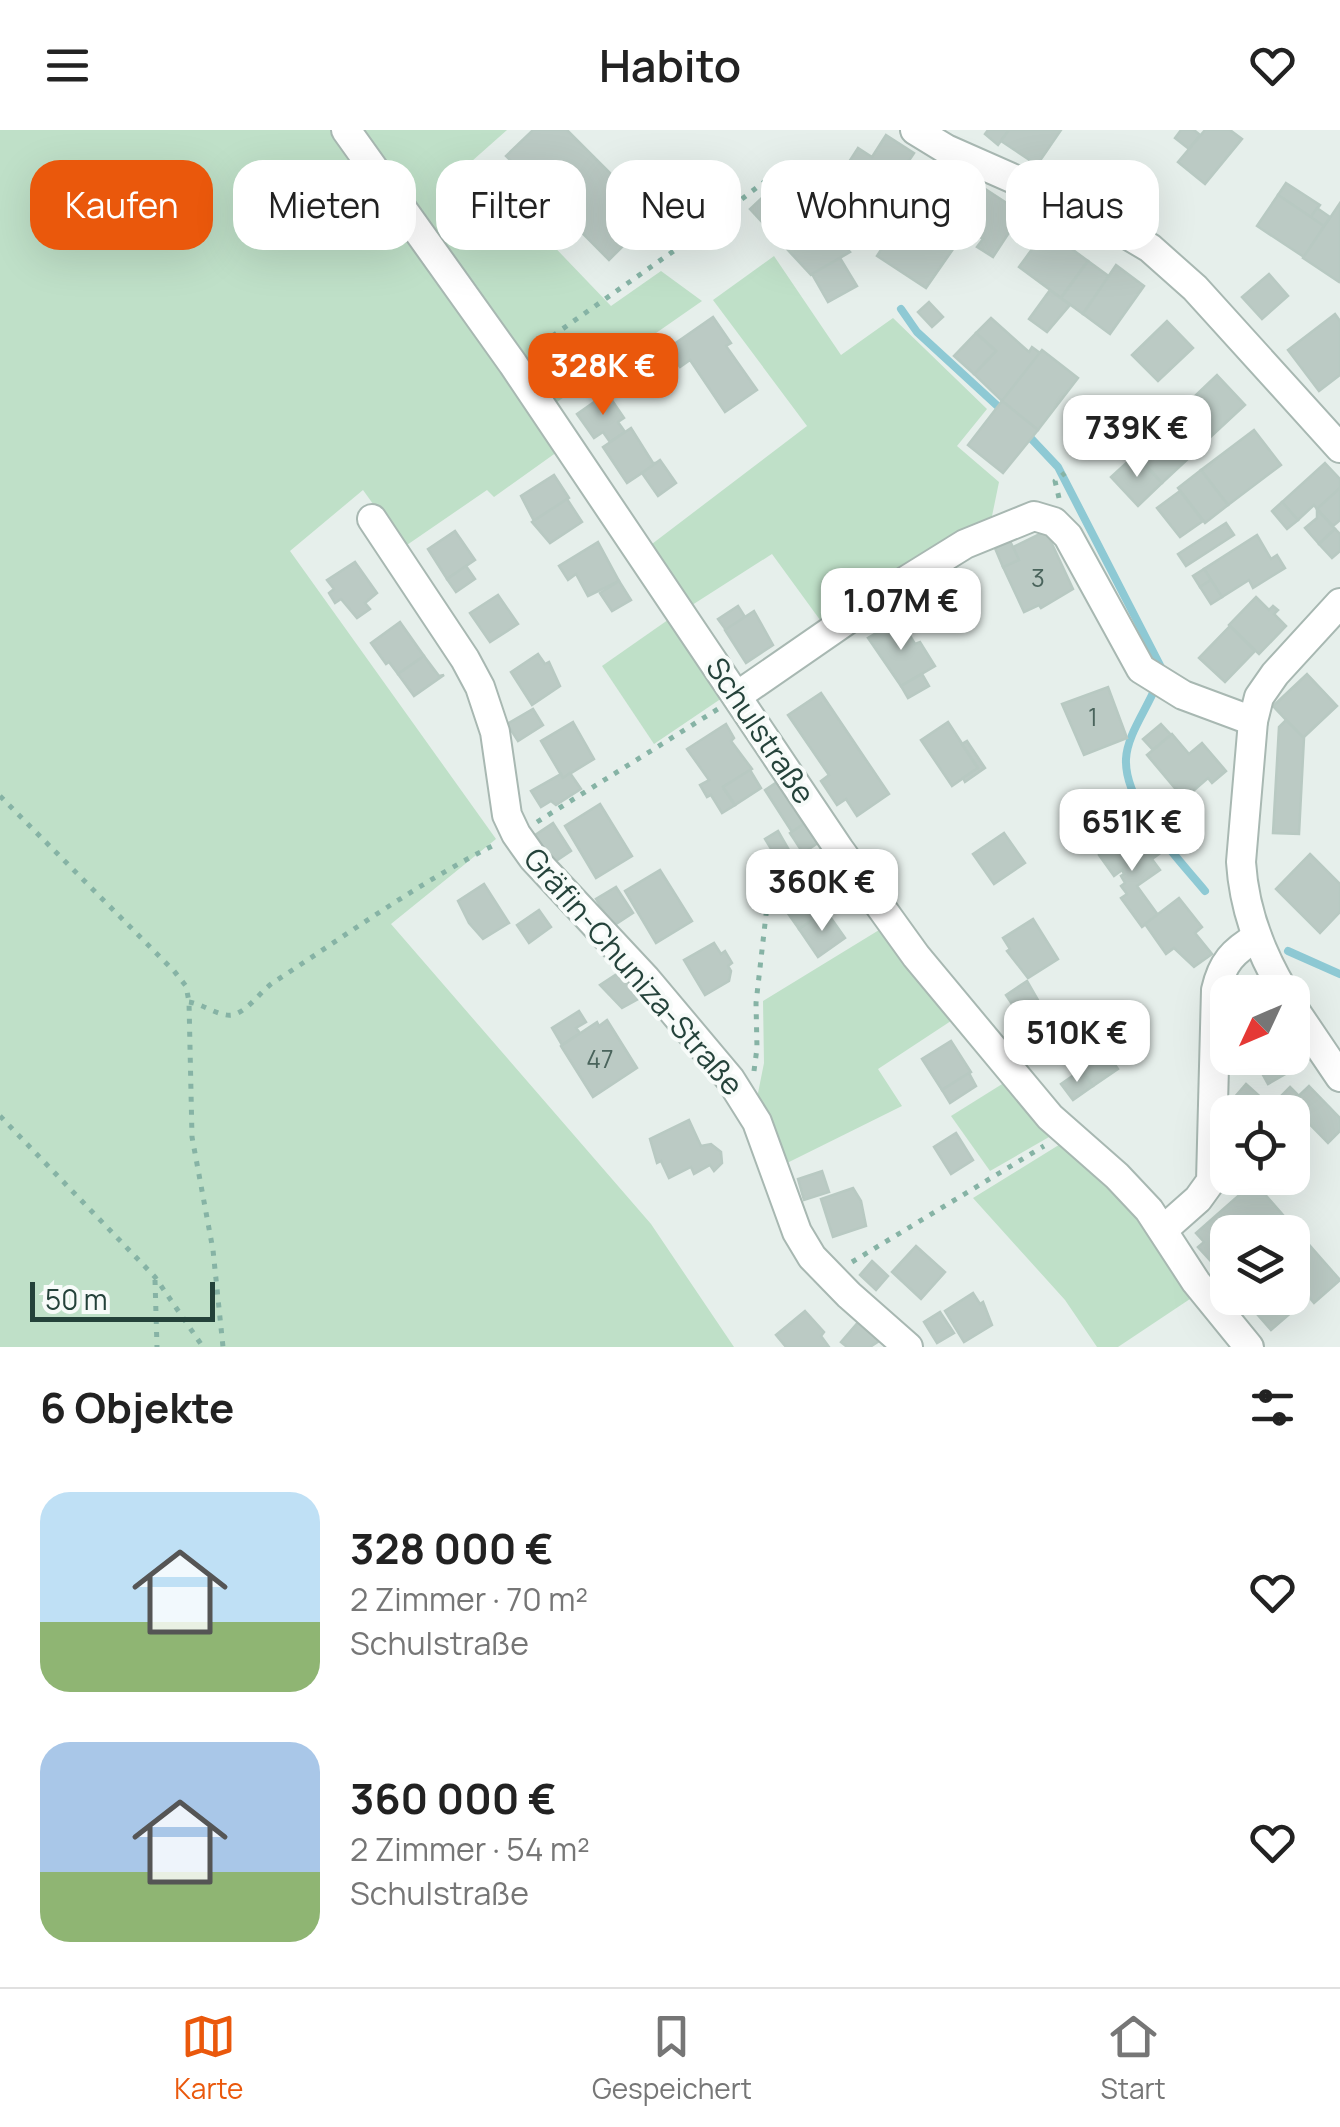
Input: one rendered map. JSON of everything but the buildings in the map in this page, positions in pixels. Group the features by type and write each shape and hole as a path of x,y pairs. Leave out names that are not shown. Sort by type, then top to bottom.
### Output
{"street":[{"name":"Schulstraße","path":"346,130 512,364 916,956 1038,1104 1132,1191 1196,1282 1249,1347"},
{"path":"914,130 946,149 1091,213 1161,256 1195,288 1340,448"},
{"path":"736,696 927,566 977,539 1034,516 1054,522 1068,536 1133,659 1183,695 1252,722"},
{"name":"Gräfin-Chuniza-Straße","path":"372,519 480,687 494,732 507,815 516,834 540,866 702,1044 749,1108 806,1249 836,1283 908,1347"},
{"path":"1276,975 1246,903 1241,862 1252,722 1266,687 1340,603"},
{"path":"1163,1230 1198,1200 1211,1181 1216,990 1220,973 1232,954 1257,937"},
{"path":"1310,1033 1340,1077"}],"path":[{"path":"512,364 761,184"},
{"path":"1057,477 1066,473"},
{"path":"189,1002 226,1016 237,1014 269,985 408,892 560,810 736,696"},
{"path":"0,796 186,986 192,1137 214,1250 223,1347"},
{"path":"749,1108 767,906 774,893 840,849"},
{"path":"0,1116 155,1277 203,1347"},
{"path":"856,1259 1066,1132"},
{"path":"155,1277 157,1347"}],"green space":[{"path":"0,130 507,130 473,160 436,160 436,250 557,250 611,306 661,271 702,301 534,418 557,452 494,497 487,490 404,547 363,490 290,551 496,839 391,924 651,1224 734,1347 0,1347"},
{"path":"774,256 841,355 893,318 987,409 957,446 999,482 991,521 823,624 772,554 689,607 648,547 807,426 713,300"},
{"path":"675,615 725,696 654,744 602,666"},
{"path":"884,927 957,1017 878,1069 902,1106 785,1164 756,1103 764,1063 763,1001"},
{"path":"1007,1081 1056,1133 990,1171 951,1116"},
{"path":"1062,1143 1122,1201 1196,1295 1118,1347 1097,1347 1065,1300 973,1198"}],"waterway":[{"path":"901,309 917,332 1003,411"},
{"path":"1024,431 1058,467 1162,669 1160,673"},
{"path":"1156,686 1130,741 1128,776 1155,830 1205,891"},
{"path":"1288,951 1340,974"}]}
